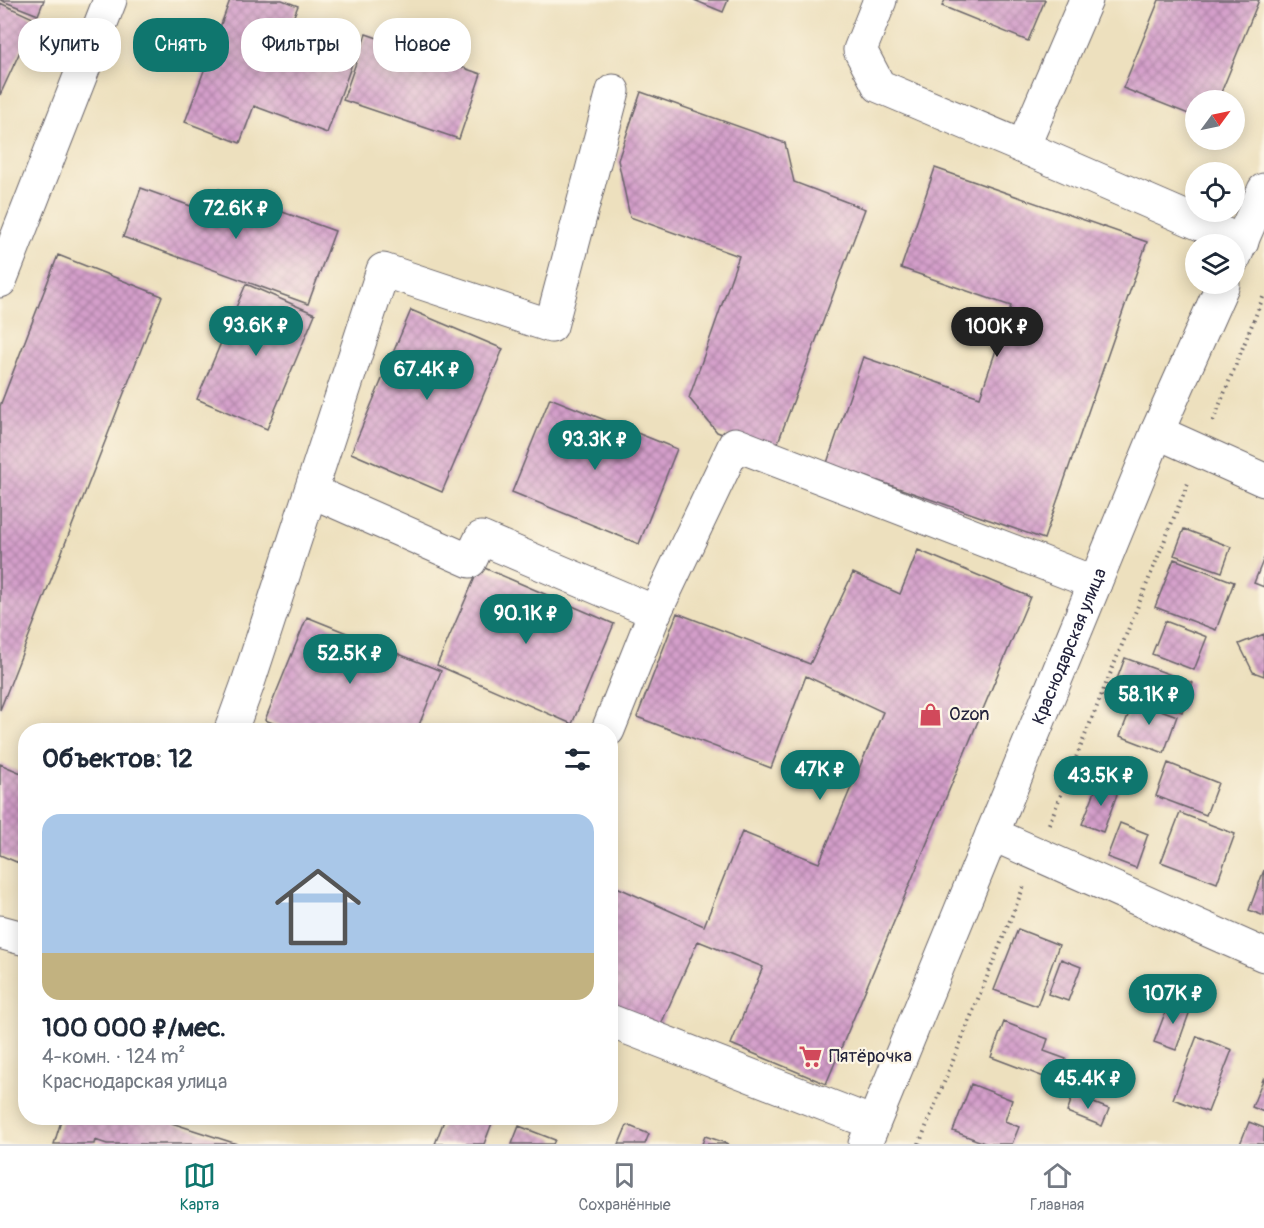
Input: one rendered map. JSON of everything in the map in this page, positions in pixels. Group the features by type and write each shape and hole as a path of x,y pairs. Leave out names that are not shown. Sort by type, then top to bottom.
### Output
{"street":[{"path":"0,281 110,0"},
{"path":"880,0 860,50 879,86 1023,147 1205,234"},
{"path":"1023,147 1086,0"},
{"path":"234,723 383,270 550,326 613,91"},
{"path":"1245,234 1264,190"},
{"name":"Краснодарская улица","path":"869,1134 1157,432 1219,294"},
{"path":"1157,432 1264,480"},
{"path":"611,723 655,612 735,444 1095,583"},
{"path":"311,491 470,561 481,538 655,612"},
{"path":"992,834 1264,955"},
{"path":"0,932 18,937"},
{"path":"618,1024 869,1134"}],"path":[{"path":"919,1144 1264,295"}],"building":[{"path":"0,0 44,0 38,15"},
{"path":"230,0 282,0 298,6 293,18 241,18 241,72 349,72 327,133 254,106 240,143 185,122 203,72 229,72 229,18 223,18"},
{"path":"694,0 728,0 723,12"},
{"path":"945,0 1045,0 1028,41 942,6"},
{"path":"1159,0 1259,0 1222,90 1185,90 1185,113 1123,88"},
{"path":"0,3 33,18 18,18 18,56 0,95"},
{"path":"366,34 373,36 373,72 471,71 481,74 459,139 343,100 353,72 361,72 361,48"},
{"path":"641,92 785,143 794,182 865,209 774,453 717,432 689,398 739,256 630,217 618,160"},
{"path":"935,168 1147,242 1044,539 827,463 863,357 980,397 1011,306 901,268"},
{"path":"141,188 210,213 219,189 335,231 308,304 123,237"},
{"path":"58,255 162,296 0,710 0,406"},
{"path":"246,284 315,314 267,429 197,399"},
{"path":"411,310 503,349 442,492 351,453"},
{"path":"550,398 677,449 639,544 512,492"},
{"path":"1184,529 1231,547 1222,572 1174,555"},
{"path":"918,550 1030,597 826,1084 731,1044 763,967 698,941 658,1031 618,1013 618,888 704,926 742,832 819,863 883,712 806,676 771,768 637,717 677,613 810,664 853,573 900,594"},
{"path":"1264,558 1264,587 1254,583"},
{"path":"1174,559 1234,582 1216,630 1155,607"},
{"path":"480,566 614,624 572,723 437,665"},
{"path":"307,617 441,671 420,723 273,723 265,720"},
{"path":"1165,621 1207,637 1194,670 1152,654"},
{"path":"1264,634 1264,676 1253,672 1239,644"},
{"path":"1125,658 1193,683 1182,712 1114,687"},
{"path":"1134,700 1177,716 1164,753 1120,736"},
{"path":"1168,763 1218,783 1206,815 1156,796"},
{"path":"0,764 18,772 18,863 0,855"},
{"path":"1099,781 1119,789 1103,832 1082,824"},
{"path":"1180,813 1235,834 1217,883 1161,862"},
{"path":"1120,823 1148,834 1136,868 1107,857"},
{"path":"1264,870 1264,916 1249,910"},
{"path":"1018,929 1059,945 1037,1006 994,990"},
{"path":"1061,959 1081,967 1068,1001 1048,994"},
{"path":"1170,1000 1191,1008 1176,1050 1154,1042"},
{"path":"1004,1022 1048,1039 1044,1051 1066,1059 1057,1082 991,1057"},
{"path":"1197,1036 1232,1050 1208,1112 1173,1099"},
{"path":"1264,1077 1264,1112 1252,1107"},
{"path":"971,1084 1012,1100 1005,1121 1019,1127 1012,1144 987,1144 953,1131"},
{"path":"1073,1095 1109,1109 1102,1126 1067,1112"},
{"path":"1249,1122 1264,1128 1264,1144 1240,1144"},
{"path":"60,1125 178,1125 237,1144 107,1144 95,1140 94,1144 54,1144"},
{"path":"442,1125 491,1125 484,1144 435,1144"},
{"path":"627,1125 649,1134 645,1144 619,1144"},
{"path":"519,1126 555,1140 553,1144 512,1144"},
{"path":"705,1136 729,1144 702,1144"}],"place":[{"name":"Ozon","path":"931,714"},
{"name":"Пятёрочка","path":"811,1056"}]}
